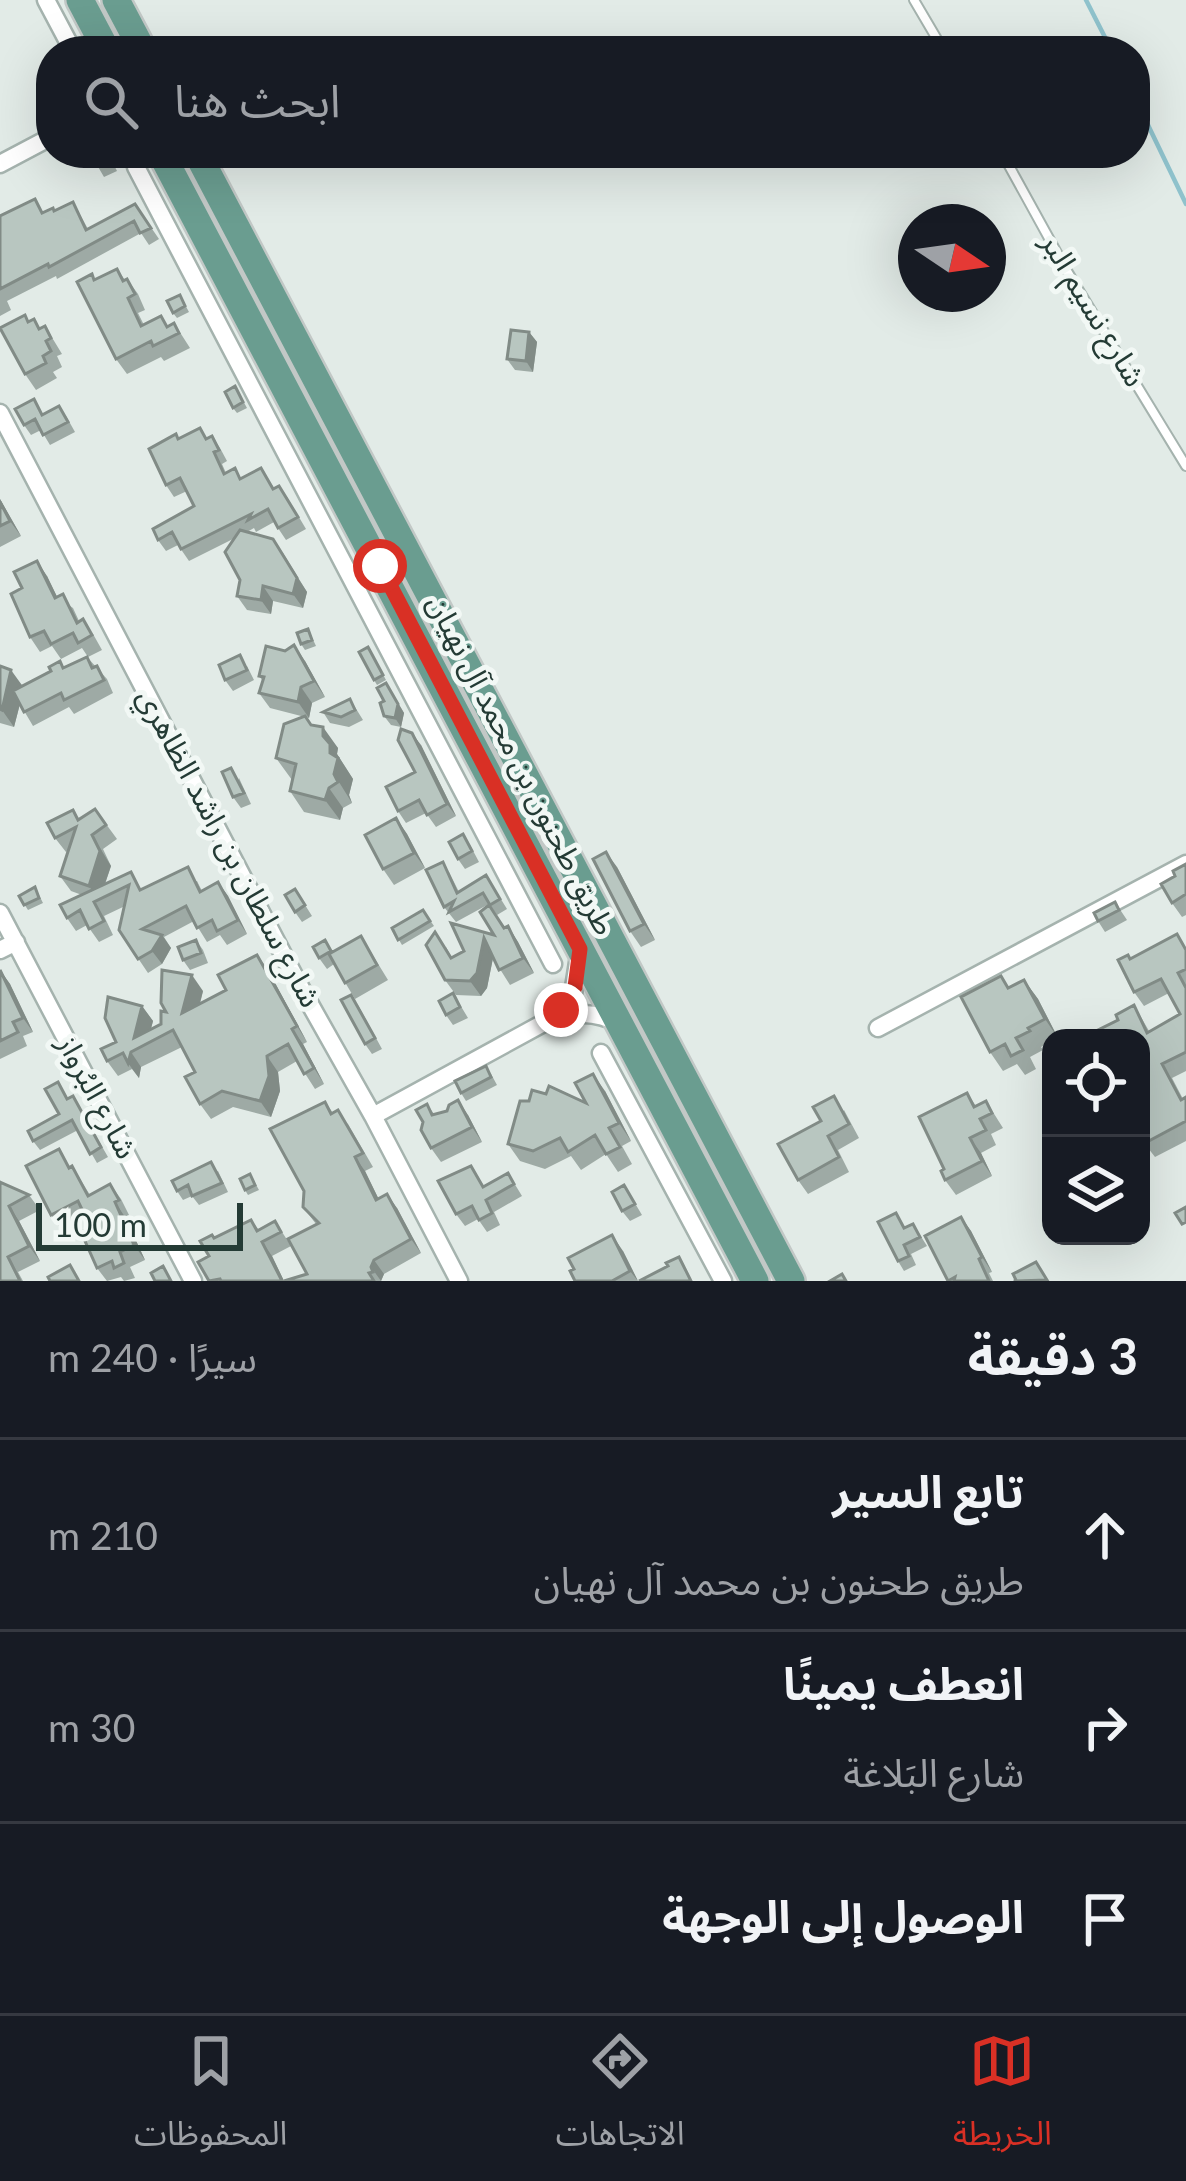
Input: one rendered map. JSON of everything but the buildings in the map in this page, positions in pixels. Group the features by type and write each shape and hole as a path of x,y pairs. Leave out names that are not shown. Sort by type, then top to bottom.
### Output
{"main road":[{"path":"80,0 99,36"},
{"path":"116,0 135,36"},
{"name":"طريق طحنون بن محمد آل نهيان","path":"153,168 380,566 755,1281"},
{"name":"طريق طحنون بن محمد آل نهيان","path":"205,168 791,1281"},
{"path":"320,458 335,456 344,461 405,572 435,605"}],"street":[{"path":"46,0 66,36"},
{"path":"0,164 36,145"},
{"path":"152,168 361,595 553,964"},
{"name":"شارع سلطان بن راشد الظاهري","path":"0,413 459,1281"},
{"path":"361,595 374,582 380,566"},
{"path":"361,595 396,596"},
{"path":"878,1028 1186,864"},
{"name":"شارع البُرواز","path":"0,913 8,946 193,1281"},
{"path":"373,1116 549,1020 573,994 580,949"},
{"path":"549,1020 585,1013 619,1023"},
{"path":"602,1053 722,1281"}],"lane":[{"path":"914,0 935,36"},
{"name":"شارع نسيم البر","path":"1010,168 1186,466"}],"waterway":[{"path":"1086,0 1104,36"},
{"path":"1150,129 1186,204"}],"route":[{"path":"380,566 580,949 575,987 561,1010"}]}
